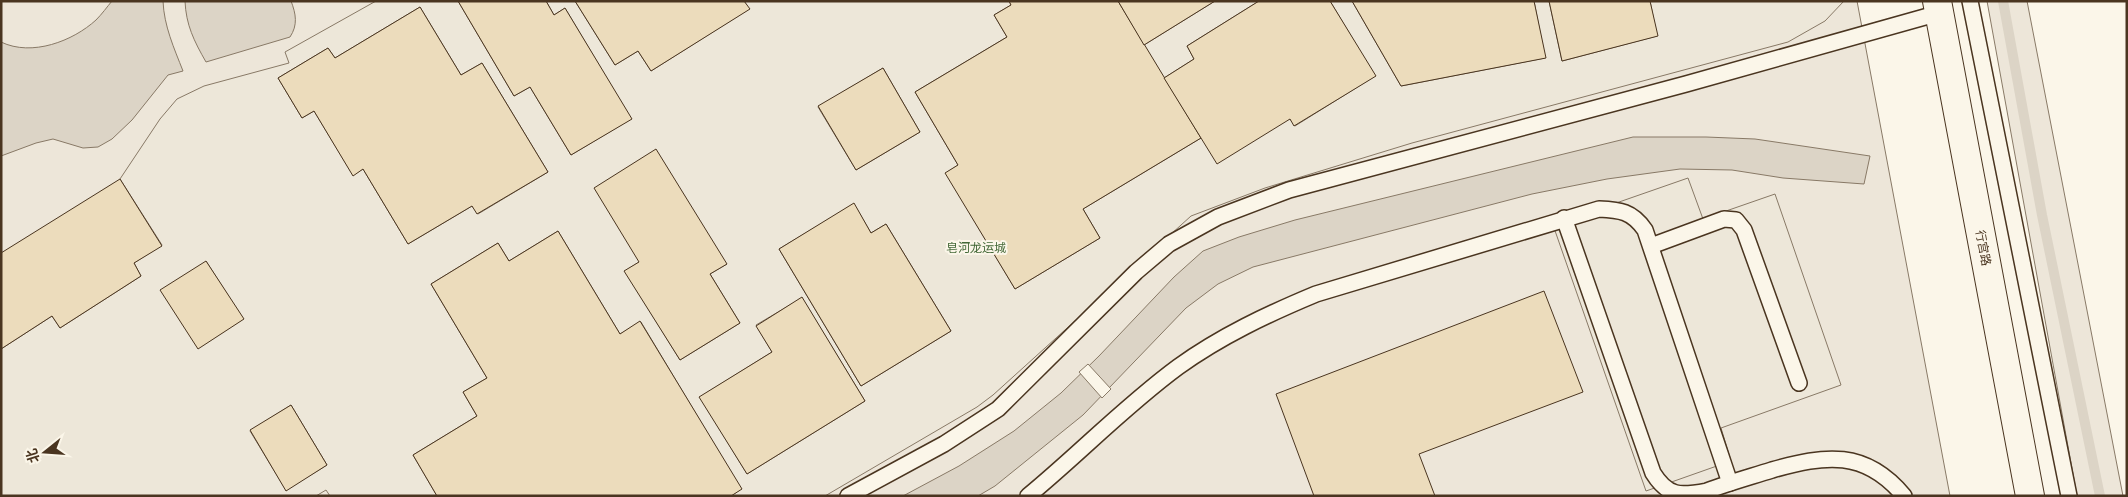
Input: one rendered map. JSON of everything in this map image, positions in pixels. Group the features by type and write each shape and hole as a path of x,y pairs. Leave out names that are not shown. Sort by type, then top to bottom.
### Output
{"main road":[{"name":"行宫路","path":"1938,7 2030,496"}],"lane":[{"path":"1970,1 2069,496"},
{"path":"848,496 944,444 998,409 1130,279 1169,244 1218,217 1289,190 1676,87 1938,7"},
{"path":"1028,496 1143,394 1179,367 1226,336 1271,313 1316,294 1598,209 1620,210 1638,220 1645,230 1730,483"},
{"path":"1564,218 1651,467 1664,488 1677,495 1707,491 1804,461 1835,458 1857,461 1874,469 1890,480 1904,496"},
{"path":"1650,246 1724,219 1736,220 1744,230 1799,383"}],"green space":[{"name":"皂河龙运城","path":"1,1 1857,1 1950,496 1,496"},
{"path":"1987,1 2027,1 2123,496 2077,496"}],"shaded area":[{"path":"112,1 163,1 167,28 183,71 168,75 132,120 112,139 98,147 83,148 53,139 1,156 1,42 26,48 39,47 64,40 87,28"},
{"path":"185,1 291,1 295,15 295,24 290,37 206,62 191,33"},
{"path":"376,1 458,1 514,96 530,87 571,155 631,119 565,8 554,15 546,1 575,1 615,65 638,51 651,71 749,9 744,1 1009,1 1011,5 994,15 1007,37 915,92 958,165 946,173 1015,289 1100,238 1083,209 1201,138 1290,119 1295,126 1375,76 1330,1 1352,1 1401,86 1545,58 1534,1 1549,1 1562,61 1657,36 1650,1 1844,1 1825,21 1788,42 1412,143 1265,188 1191,216 993,395 977,407 825,496 731,496 741,489 641,322 620,334 558,231 509,261 498,243 431,284 487,378 463,392 477,416 413,455 437,496 330,496 326,490 316,496 1,496 1,349 52,316 60,328 141,276 134,263 162,245 120,179 160,119 177,99 204,86 289,63 285,52","holes":["420,7 461,75 482,63 548,172 478,214 472,206 408,244 363,169 353,175 314,111 302,118 278,78 328,48 335,58","883,68 920,132 856,170 818,107","854,204 871,233 886,224 951,331 861,386 779,249","206,261 243,319 198,348","639,262 727,264 710,274 740,323 680,360 625,271","802,298 865,401 747,474 700,397 772,352 756,325","291,405 327,465 286,490 250,431"]},
{"path":"1215,1 1259,1 1187,46 1194,59 1164,78 1144,45"},
{"path":"1633,137 1755,139 1870,156 1864,184 1783,178 1732,170 1680,169 1607,179 1532,194 1253,267 1218,284 1186,308 1083,415 995,486 978,496 903,496 959,466 1014,431 1061,393 1174,277 1203,251 1239,237 1295,220"},
{"path":"1688,178 1703,219 1775,194 1841,385 1721,428 1731,461 1646,491 1553,225"}],"pier":[{"path":"1088,364 1111,389 1102,398 1079,372"}],"building":[{"path":"458,1 546,1 554,15 565,8 632,119 571,155 530,87 514,96"},
{"path":"575,1 744,1 750,9 651,71 638,51 615,65"},
{"path":"1009,1 1118,1 1201,138 1083,209 1100,238 1015,289 945,173 958,165 915,92 1007,37 994,15 1011,5"},
{"path":"1118,1 1215,1 1144,45"},
{"path":"1259,1 1330,1 1376,76 1294,126 1290,119 1217,164 1164,78 1194,59 1187,46"},
{"path":"1352,1 1534,1 1546,58 1401,86"},
{"path":"1549,1 1650,1 1658,36 1562,61"},
{"path":"420,7 461,75 482,63 548,172 477,214 472,206 408,244 363,169 353,176 314,111 302,118 278,78 328,48 335,58"},
{"path":"883,68 920,132 856,170 818,106"},
{"path":"656,149 727,264 710,274 740,323 680,360 624,271 639,262 594,188"},
{"path":"120,179 162,246 134,263 141,276 60,328 52,316 1,349 1,253"},
{"path":"854,203 871,233 886,224 951,331 861,386 779,249"},
{"path":"558,231 620,334 640,321 742,489 731,496 437,496 413,455 477,416 463,392 487,378 431,284 498,243 509,261"},
{"path":"206,261 244,319 198,349 160,290"},
{"path":"1544,291 1583,392 1419,454 1435,496 1314,496 1276,394"},
{"path":"802,297 865,401 747,474 699,397 772,352 756,326"},
{"path":"291,405 327,465 286,491 250,430"}],"waterway":[{"path":"2003,1 2042,215 2100,496"}]}
